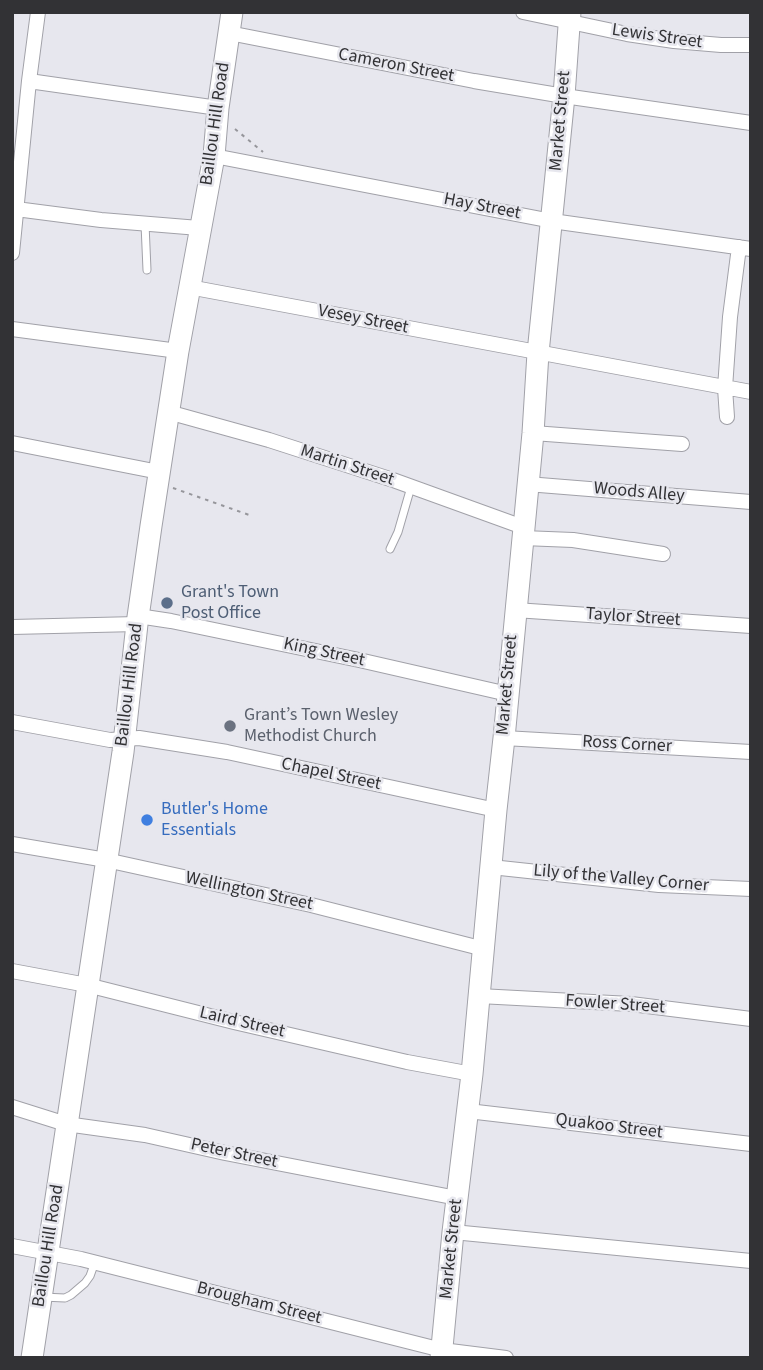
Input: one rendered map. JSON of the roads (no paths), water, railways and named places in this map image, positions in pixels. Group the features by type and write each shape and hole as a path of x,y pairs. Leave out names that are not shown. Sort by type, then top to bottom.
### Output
{"main road":[{"name":"Market Street","path":"441,1354 472,1074 570,18"},
{"name":"Baillou Hill Road","path":"33,1358 124,739 158,477 199,228 214,156 218,108 231,23"}],"street":[{"path":"12,253 38,12"},
{"name":"Lewis Street","path":"523,12 570,18 674,41 751,46"},
{"name":"Cameron Street","path":"231,23 474,81 751,122"},
{"path":"29,80 218,108"},
{"name":"Hay Street","path":"214,156 552,221 745,248"},
{"path":"16,209 101,220 199,228"},
{"path":"727,417 724,388 730,317 745,248"},
{"name":"Vesey Street","path":"189,287 751,392"},
{"path":"12,329 178,351"},
{"name":"Martin Street","path":"168,412 269,440 411,487 523,533 663,554"},
{"path":"533,433 682,444"},
{"path":"12,443 158,477"},
{"name":"Woods Alley","path":"527,484 751,502"},
{"name":"Taylor Street","path":"515,610 751,626"},
{"name":"King Street","path":"12,627 138,620 171,621 508,694"},
{"name":"Chapel Street","path":"12,722 110,740 139,738 227,752 496,810"},
{"name":"Ross Corner","path":"504,738 751,752"},
{"name":"Wellington Street","path":"12,844 106,860 311,905 484,949"},
{"name":"Lily of the Valley Corner","path":"491,867 659,885 751,889"},
{"name":"Laird Street","path":"12,971 87,985 407,1062 472,1074"},
{"name":"Fowler Street","path":"479,996 631,1004 751,1019"},
{"name":"Peter Street","path":"12,1107 66,1124 145,1135 457,1198"},
{"name":"Quakoo Street","path":"468,1111 751,1144"},
{"path":"453,1232 751,1262"},
{"name":"Brougham Street","path":"12,1246 95,1262 441,1354 506,1358"}],"lane":[{"path":"145,223 147,270"},
{"path":"390,549 398,532 411,487"},
{"path":"41,1297 65,1298 71,1295 85,1283 95,1262"}],"place":[{"name":"Grant's Town Post Office","path":"167,603"},
{"name":"Grant’s Town Wesley Methodist Church","path":"230,726"},
{"name":"Butler's Home Essentials","path":"147,820"}]}
